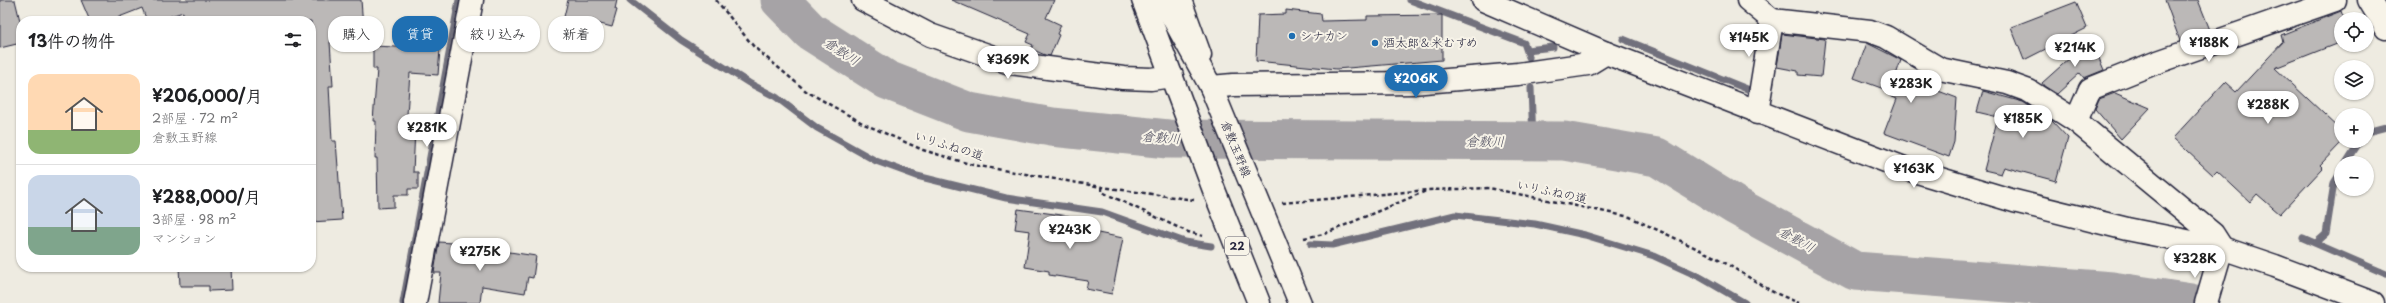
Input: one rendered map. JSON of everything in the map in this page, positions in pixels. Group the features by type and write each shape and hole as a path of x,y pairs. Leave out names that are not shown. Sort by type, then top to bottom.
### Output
{"street":[{"path":"415,303 472,0"},
{"path":"863,0 930,35 1010,63 1124,78 1151,79 1175,84"},
{"name":"22","path":"1143,0 1175,84 1207,195 1259,303"},
{"name":"倉敷玉野線","path":"1163,0 1211,87 1300,303"},
{"path":"1180,0 1211,87 1233,85 1412,83 1518,74 1588,64 1606,53"},
{"path":"1483,0 1606,53 1757,113 1904,168 2006,198 2127,229 2219,257 2275,266 2373,303"},
{"path":"1748,0 1772,20 1870,31 1886,37 1940,69 2007,83 2029,91 2076,120 2212,234 2219,257 2206,303"},
{"path":"2076,120 2090,89 2155,63 2335,0"},
{"path":"2368,0 2386,28"},
{"path":"1757,113 1772,20"}],"path":[{"name":"いりふねの道","path":"716,0 754,47 806,91 864,124 923,150 973,164 1102,187 1207,195"},
{"path":"1102,187 1102,192 1188,232 1203,236"},
{"name":"いりふねの道","path":"1281,203 1428,190 1489,188 1630,217 1717,258 1773,292 1799,303"},
{"path":"1304,238 1324,234 1428,190"}],"building":[{"path":"0,0 15,0 19,16 16,16 16,44 0,48"},
{"path":"81,0 361,0 362,16 328,16 328,52 331,52 333,86 329,86 332,141 336,141 342,220 316,222 316,16 183,16 183,12 171,16 145,16 142,8 122,16 88,16"},
{"path":"568,0 617,0 615,9 617,10 612,27 604,25 604,16 564,16"},
{"path":"951,0 1054,0 1046,18 1061,25 1057,34 1059,35 1050,56 1031,49 1033,45 1026,42 1030,34"},
{"path":"2165,0 2198,0 2210,30 2180,41"},
{"path":"2076,2 2087,28 2024,60 2011,27"},
{"path":"1286,10 1321,14 1322,21 1367,20 1367,16 1442,15 1442,60 1336,69 1256,61 1258,15 1286,14"},
{"path":"2334,14 2334,45 2275,68 2334,123 2334,148 2336,148 2320,165 2323,168 2280,214 2257,194 2250,202 2217,171 2213,175 2173,138 2225,82 2236,92 2283,42 2281,35"},
{"path":"1782,34 1825,39 1821,77 1798,75 1798,71 1777,67"},
{"path":"2091,39 2104,70 2084,78 2080,73 2057,94 2044,86 2042,83"},
{"path":"1867,43 1901,60 1896,75 1957,98 1954,142 1949,157 1884,133 1897,99 1890,96 1892,92 1854,78"},
{"path":"384,46 392,47 392,52 440,52 438,75 410,73 406,128 415,129 413,172 418,172 418,189 408,189 408,195 394,195 394,207 378,208 377,158 375,158 376,121 373,121 377,69 373,69 373,52 384,52"},
{"path":"1983,91 2023,102 2052,121 2068,138 2056,181 2004,167 2001,174 1984,170 1998,117 1977,112"},
{"path":"2115,93 2150,108 2121,139 2095,109 2099,99"},
{"path":"1018,209 1069,216 1068,227 1123,238 1112,294 1086,289 1088,281 1049,275 1049,271 1025,267 1030,231 1015,229"},
{"path":"439,242 490,246 490,249 536,256 533,278 528,277 525,293 482,286 480,303 438,303 441,273 434,273"},
{"path":"179,272 231,272 232,290 209,291 209,286 180,286"}],"waterway":[{"path":"403,303 459,0"},
{"path":"630,0 681,40 749,83 776,97 817,128 876,161 917,176 1006,198 1102,212 1185,242 1211,246"},
{"name":"倉敷川","path":"780,0 810,31 887,80 969,112 1052,127 1168,139 1564,141 1657,157 1736,206 1855,271 2112,291 2191,303"},
{"path":"1410,0 1524,43 1529,57"},
{"path":"1623,39 1752,91"},
{"path":"1527,50 1553,47"},
{"path":"1531,88 1533,141"},
{"path":"2374,130 2386,127"},
{"path":"2350,156 2356,148"},
{"path":"2316,243 2326,234 2334,183"},
{"path":"1311,244 1332,245 1455,215 1535,224 1585,235 1654,256 1700,277 1745,303"},
{"path":"2303,238 2386,274"}],"place":[{"name":"シナカン","path":"1292,36"},
{"name":"酒太郎＆米むすめ","path":"1375,43"}]}
